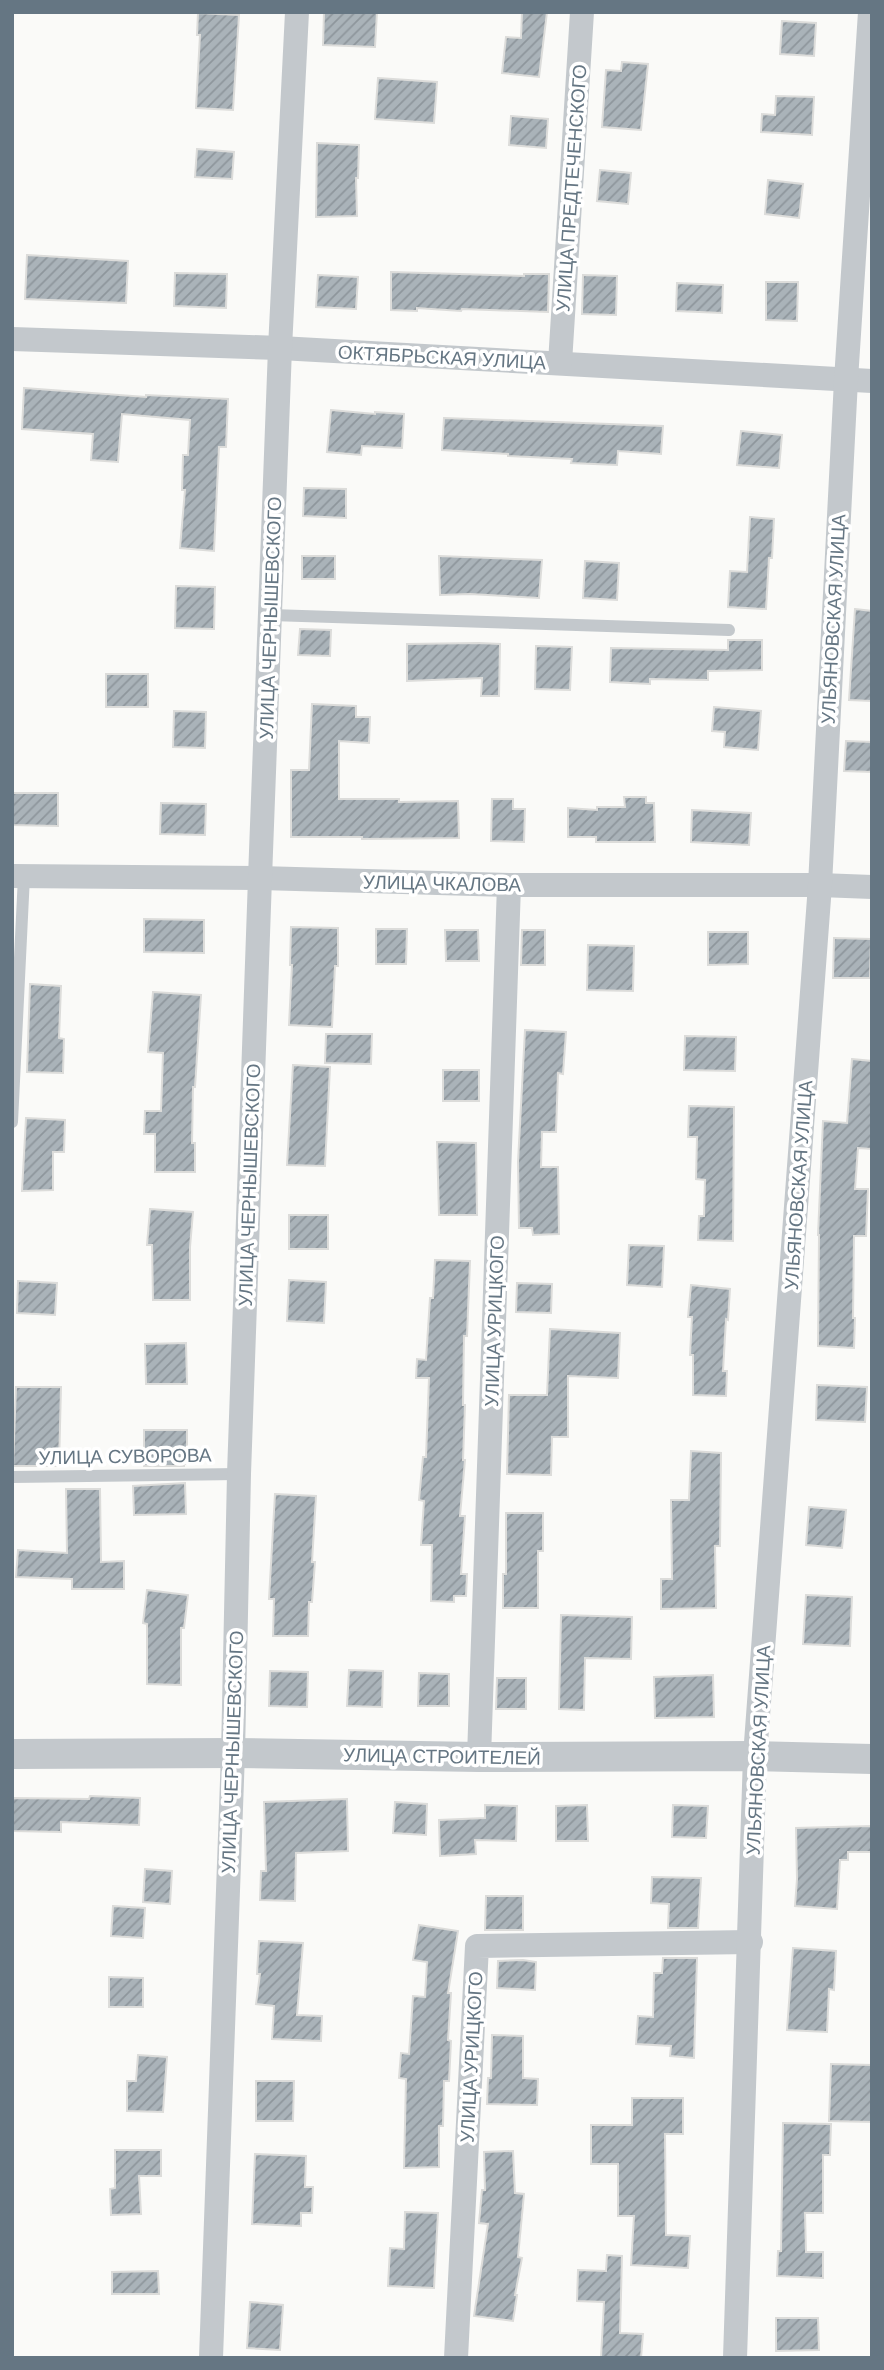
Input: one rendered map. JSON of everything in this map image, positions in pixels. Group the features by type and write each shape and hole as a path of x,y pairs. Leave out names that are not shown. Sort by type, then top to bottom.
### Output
{"street":[{"name":"УЛИЦА ЧЕРНЫШЕВСКОГО","path":"211,2358 260,878 296,12"},
{"name":"УЛИЦА ПРЕДТЕЧЕНСКОГО","path":"560,363 582,12"},
{"name":"УЛЬЯНОВСКАЯ УЛИЦА","path":"735,2358 751,1942 755,1756 820,885 846,380 870,12"},
{"name":"ОКТЯБРЬСКАЯ УЛИЦА","path":"12,339 281,348 872,381"},
{"name":"УЛИЦА ЧКАЛОВА","path":"18,876 260,878 509,885 872,887"},
{"name":"УЛИЦА УРИЦКОГО","path":"479,1757 509,885"},
{"name":"УЛИЦА СТРОИТЕЛЕЙ","path":"12,1754 233,1752 479,1757 755,1756 872,1759"},
{"name":"УЛИЦА УРИЦКОГО","path":"456,2358 477,1946 751,1942"}],"lane":[{"path":"271,615 729,631"},
{"path":"12,1122 18,876"},
{"name":"УЛИЦА СУВОРОВА","path":"12,1477 239,1474"}],"building":[{"path":"324,12 377,12 375,47 323,45"},
{"path":"522,12 547,12 539,77 502,73 506,37 521,38"},
{"path":"198,13 239,15 233,110 196,108 200,35 197,35"},
{"path":"782,21 816,23 814,56 780,54"},
{"path":"622,62 648,64 641,130 602,127 606,70 621,71"},
{"path":"378,78 437,82 434,123 375,119"},
{"path":"776,96 814,97 812,135 761,132 762,114 775,115"},
{"path":"511,116 548,119 546,148 509,145"},
{"path":"317,143 359,145 357,216 316,217"},
{"path":"197,149 234,152 232,179 195,177"},
{"path":"600,170 631,173 628,204 597,201"},
{"path":"768,180 803,184 799,218 765,214"},
{"path":"27,255 128,261 126,303 25,299"},
{"path":"391,272 524,276 549,274 548,312 417,308 417,311 391,310"},
{"path":"175,273 227,274 226,308 174,306"},
{"path":"318,275 358,277 356,309 316,307"},
{"path":"583,275 617,276 616,315 582,314"},
{"path":"766,282 798,282 797,321 766,320"},
{"path":"677,283 723,285 722,313 676,311"},
{"path":"24,388 146,397 228,399 226,447 219,447 214,551 180,548 185,490 182,490 183,455 188,455 190,420 122,414 118,462 91,460 93,434 22,429"},
{"path":"331,410 404,414 402,448 362,446 361,455 327,452"},
{"path":"444,418 663,426 661,454 618,451 617,465 571,463 572,459 442,450"},
{"path":"741,431 782,435 779,468 737,465"},
{"path":"304,488 346,489 346,518 303,516"},
{"path":"750,517 774,519 766,609 728,607 730,571 747,572"},
{"path":"302,556 335,556 335,579 302,579"},
{"path":"439,556 542,560 539,598 440,595"},
{"path":"585,561 619,563 617,600 583,598"},
{"path":"176,586 215,587 214,629 175,628"},
{"path":"855,609 872,611 872,701 849,700"},
{"path":"300,629 331,630 330,656 298,655"},
{"path":"728,640 762,640 762,670 708,671 708,680 650,679 650,684 610,682 611,648 728,650"},
{"path":"407,644 500,644 499,696 481,696 482,678 407,681"},
{"path":"536,646 572,647 570,690 535,689"},
{"path":"106,674 148,674 148,707 106,707"},
{"path":"312,704 356,706 356,717 370,717 369,743 339,741 339,799 458,801 459,838 291,837 291,770 309,770"},
{"path":"714,707 761,711 758,750 724,747 725,732 712,731"},
{"path":"174,711 206,712 205,748 173,747"},
{"path":"846,741 872,742 872,772 844,771"},
{"path":"12,793 58,793 58,826 12,825"},
{"path":"624,797 646,797 646,803 654,803 655,842 596,842 596,837 568,837 568,808 597,810 597,807 625,807"},
{"path":"492,799 513,799 513,809 525,809 524,842 491,841"},
{"path":"161,803 206,804 205,835 160,834"},
{"path":"692,810 751,813 749,845 691,842"},
{"path":"144,919 204,920 204,953 144,952"},
{"path":"291,927 338,928 338,966 335,966 332,1027 289,1025"},
{"path":"376,929 407,929 406,964 376,964"},
{"path":"445,930 478,930 479,961 446,961"},
{"path":"522,930 545,930 545,965 521,965"},
{"path":"708,932 748,932 748,964 708,965"},
{"path":"834,938 871,939 870,978 833,978"},
{"path":"588,945 634,946 633,991 587,990"},
{"path":"30,984 61,986 59,1038 64,1039 63,1073 27,1072"},
{"path":"153,992 201,995 193,1087 192,1143 195,1143 195,1172 155,1172 155,1134 144,1134 145,1111 161,1111 163,1053 148,1052"},
{"path":"525,1030 566,1032 563,1074 558,1073 556,1132 542,1132 541,1167 558,1167 559,1234 533,1235 532,1228 519,1228 518,1162"},
{"path":"326,1034 372,1034 371,1064 325,1063"},
{"path":"685,1036 736,1037 735,1071 684,1070"},
{"path":"852,1059 872,1061 872,1149 858,1148 855,1189 868,1189 866,1236 854,1236 854,1348 818,1346 818,1235 823,1121 847,1123"},
{"path":"293,1065 330,1067 325,1166 287,1165"},
{"path":"443,1070 479,1070 479,1101 443,1101"},
{"path":"689,1106 734,1107 733,1241 698,1240 699,1216 704,1216 705,1180 696,1179 697,1137 688,1137"},
{"path":"26,1118 65,1120 64,1152 53,1152 53,1190 22,1191"},
{"path":"437,1142 476,1143 477,1215 439,1215"},
{"path":"150,1209 193,1212 190,1300 153,1300 152,1245 147,1245"},
{"path":"289,1215 328,1215 328,1249 289,1249"},
{"path":"629,1245 664,1246 662,1287 627,1285"},
{"path":"435,1260 470,1261 467,1336 464,1336 465,1460 460,1516 465,1516 461,1574 467,1574 466,1596 454,1596 454,1602 431,1601 432,1545 421,1545 424,1501 419,1500 423,1457 426,1457 429,1378 416,1378 417,1359 426,1360"},
{"path":"289,1280 326,1282 324,1323 287,1321"},
{"path":"18,1281 57,1283 55,1315 17,1313"},
{"path":"517,1283 552,1284 551,1313 516,1312"},
{"path":"691,1285 730,1289 723,1371 727,1371 726,1396 693,1395 693,1355 690,1355 692,1317 688,1317"},
{"path":"550,1329 620,1333 618,1378 568,1376 568,1437 552,1437 551,1475 507,1474 509,1395 547,1395"},
{"path":"186,1343 187,1384 146,1384 145,1344"},
{"path":"817,1385 867,1387 865,1422 816,1420"},
{"path":"16,1387 61,1387 59,1466 13,1466"},
{"path":"144,1430 187,1430 187,1464 144,1466"},
{"path":"691,1451 721,1453 720,1546 715,1546 716,1608 661,1609 661,1579 672,1579 671,1500 689,1500"},
{"path":"185,1483 186,1514 134,1515 133,1486"},
{"path":"66,1489 100,1489 101,1562 124,1561 124,1589 72,1589 72,1579 16,1577 18,1550 67,1553"},
{"path":"275,1494 316,1496 312,1562 315,1562 312,1602 309,1602 308,1636 273,1636 274,1599 269,1599"},
{"path":"809,1507 846,1510 842,1548 806,1545"},
{"path":"506,1513 543,1513 543,1551 538,1551 538,1608 503,1608"},
{"path":"147,1590 188,1595 184,1628 181,1628 181,1685 147,1684 147,1624 143,1623"},
{"path":"806,1595 852,1597 850,1646 803,1644"},
{"path":"561,1615 632,1617 631,1659 585,1658 584,1710 559,1709"},
{"path":"349,1670 383,1671 382,1707 347,1706"},
{"path":"270,1671 308,1672 307,1707 269,1706"},
{"path":"419,1673 449,1674 449,1706 418,1706"},
{"path":"713,1675 714,1717 655,1718 654,1677"},
{"path":"497,1678 526,1678 526,1709 496,1709"},
{"path":"90,1796 140,1798 139,1825 61,1822 61,1832 13,1831 13,1798 89,1799"},
{"path":"347,1799 348,1851 296,1853 295,1901 260,1900 261,1871 266,1871 264,1802"},
{"path":"395,1802 427,1804 426,1835 393,1833"},
{"path":"485,1805 517,1806 516,1841 475,1840 476,1854 440,1856 439,1820 485,1818"},
{"path":"587,1805 588,1841 556,1841 556,1806"},
{"path":"673,1805 708,1806 706,1838 672,1837"},
{"path":"872,1826 872,1852 848,1852 848,1860 840,1860 837,1909 795,1906 796,1828"},
{"path":"145,1869 172,1871 170,1904 143,1902"},
{"path":"652,1877 701,1878 698,1928 668,1928 669,1904 651,1903"},
{"path":"486,1896 523,1896 523,1930 485,1930"},
{"path":"113,1906 145,1908 143,1938 111,1936"},
{"path":"419,1925 458,1931 448,1993 451,1993 449,2081 444,2081 443,2126 439,2126 439,2167 404,2168 406,2079 399,2078 401,2053 409,2054 413,1996 425,1997 427,1962 413,1960"},
{"path":"259,1941 303,1943 297,2015 322,2016 321,2041 272,2039 274,2006 256,2004 260,1974 257,1974"},
{"path":"793,1948 836,1951 834,1990 829,1989 827,2032 787,2030"},
{"path":"663,1958 697,1958 694,2058 670,2056 671,2046 636,2044 638,2016 653,2017 654,1973 662,1973"},
{"path":"498,1961 536,1962 535,1990 497,1988"},
{"path":"109,1977 143,1978 143,2007 109,2007"},
{"path":"492,2035 523,2036 523,2078 538,2079 537,2105 487,2104 488,2078 491,2078"},
{"path":"138,2055 167,2057 163,2112 127,2111 127,2081 136,2081"},
{"path":"831,2064 872,2065 872,2122 829,2121"},
{"path":"256,2081 294,2081 293,2121 256,2121"},
{"path":"632,2098 683,2098 683,2134 665,2134 666,2235 690,2236 688,2268 631,2265 634,2216 618,2216 618,2164 591,2164 591,2125 632,2125"},
{"path":"783,2123 831,2124 830,2155 823,2155 823,2213 805,2213 806,2252 823,2252 823,2278 777,2276 778,2251 781,2251"},
{"path":"115,2150 161,2150 161,2176 139,2176 141,2214 111,2215 110,2189 115,2188"},
{"path":"513,2151 515,2193 524,2194 518,2257 522,2258 513,2321 474,2316 488,2224 479,2223 482,2190 485,2190 484,2152"},
{"path":"255,2154 306,2156 305,2187 313,2187 312,2213 301,2213 301,2226 252,2224"},
{"path":"405,2212 438,2213 434,2288 388,2286 390,2248 404,2249"},
{"path":"607,2255 622,2256 620,2333 643,2334 641,2358 601,2358 604,2302 577,2301 578,2270 606,2271"},
{"path":"158,2271 159,2294 112,2294 112,2272"},
{"path":"250,2302 283,2305 280,2350 247,2348"},
{"path":"776,2318 818,2318 819,2350 776,2351"}]}
